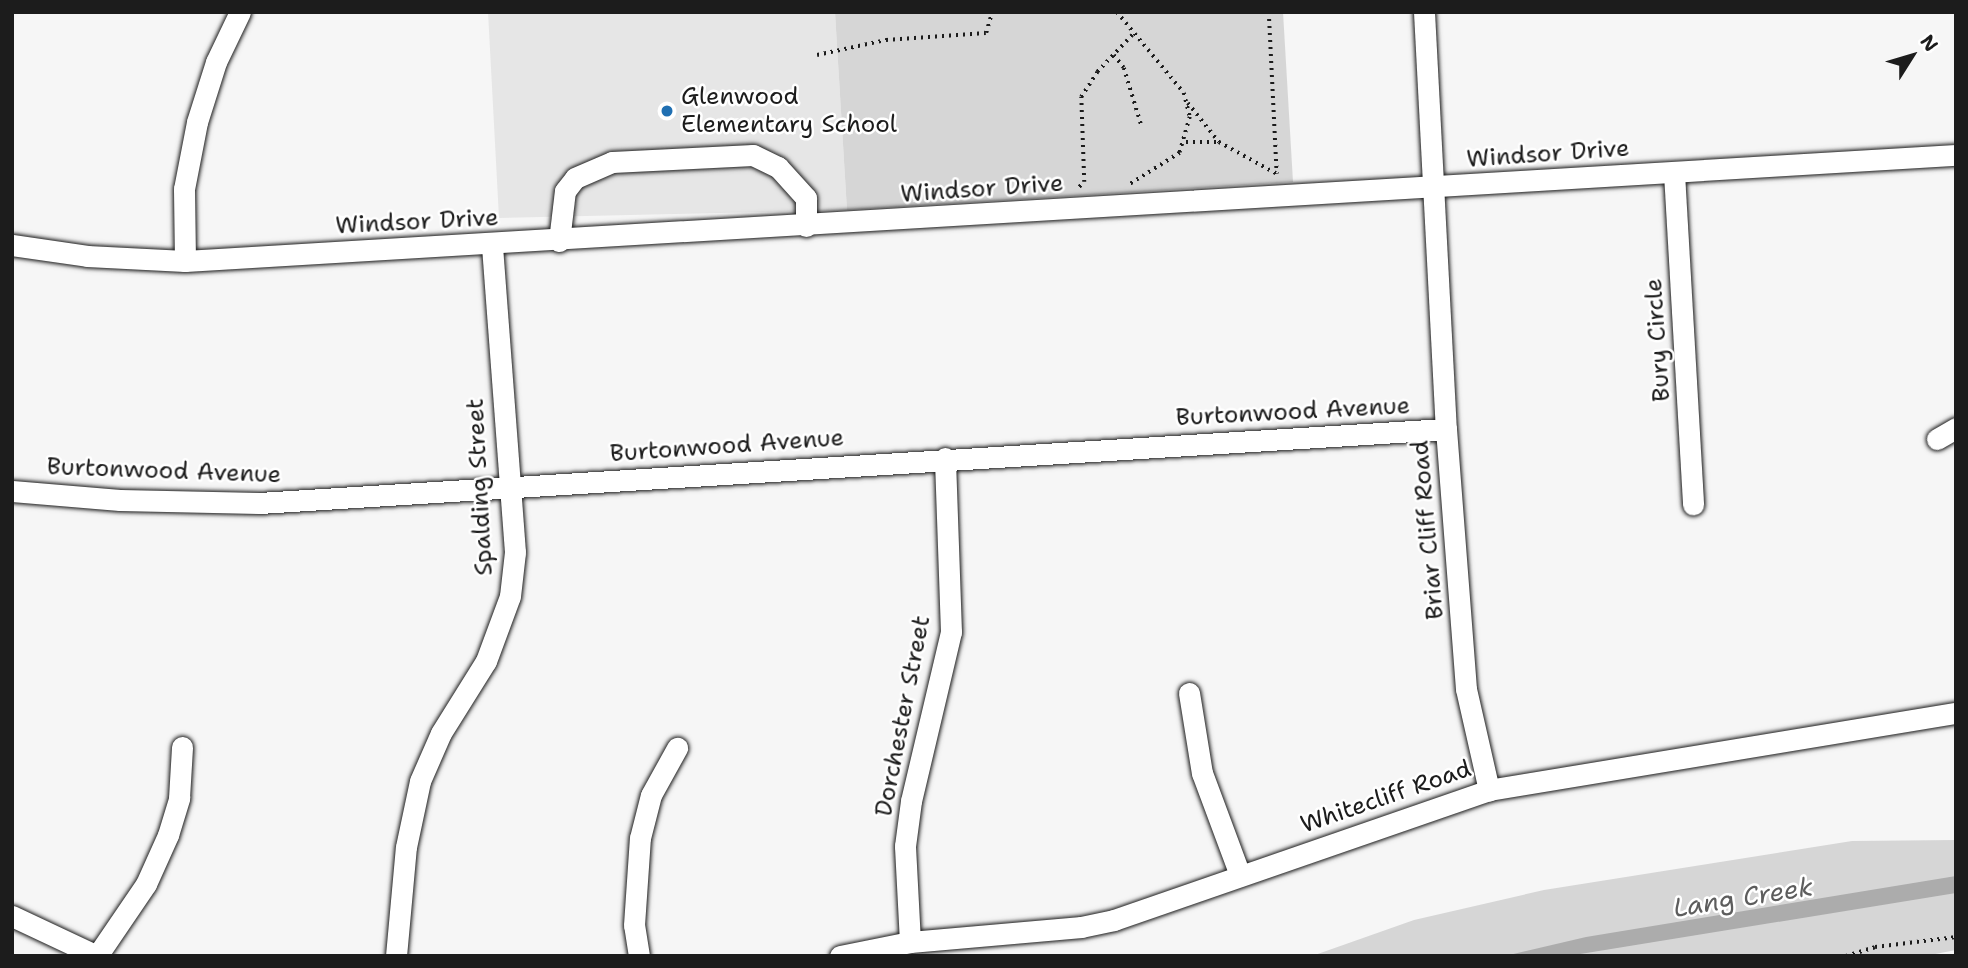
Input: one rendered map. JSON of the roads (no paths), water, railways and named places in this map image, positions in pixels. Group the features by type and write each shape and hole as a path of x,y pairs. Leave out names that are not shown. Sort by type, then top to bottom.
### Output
{"street":[{"path":"185,261 184,189 197,122 216,62 240,12"},
{"name":"Briar Cliff Road","path":"1424,12 1446,429 1466,689 1489,790"},
{"path":"559,241 565,191 575,178 612,162 753,155 778,167 806,198 806,226"},
{"name":"Windsor Drive","path":"12,245 87,256 185,261 559,241 1956,155"},
{"name":"Bury Circle","path":"1674,173 1693,504"},
{"name":"Spalding Street","path":"396,956 406,846 420,781 441,733 486,661 505,621 514,552 492,245"},
{"path":"1937,439 1956,428"},
{"name":"Burtonwood Avenue","path":"12,491 120,500 259,503 945,458 1446,429"},
{"name":"Dorchester Street","path":"910,942 905,846 911,801 951,632 945,458"},
{"path":"1189,692 1202,773 1240,875"},
{"name":"Whitecliff Road","path":"840,956 910,942 1081,927 1489,790 1956,713"},
{"path":"12,916 97,956 146,884 168,835 179,798 182,747"},
{"path":"639,956 634,925 640,838 651,795 677,748"}],"place":[{"name":"Glenwood Elementary School","path":"667,111"}],"water label":[{"name":"Lang Creek","path":"1743,897"}]}
